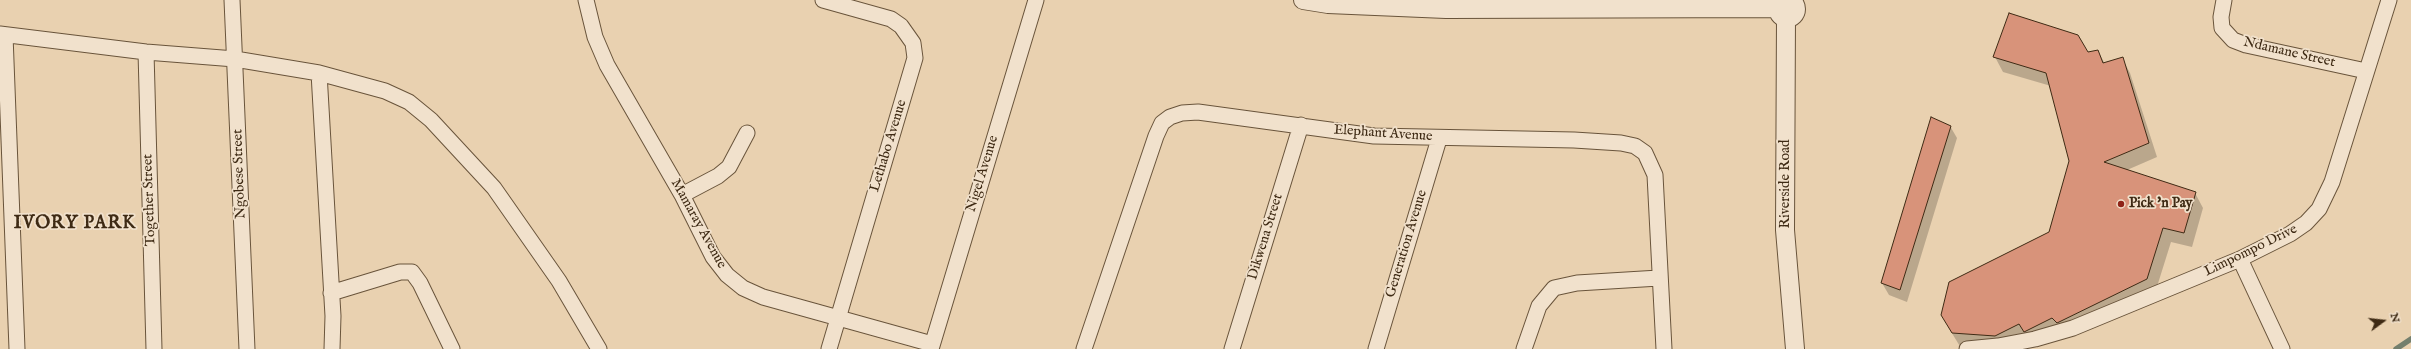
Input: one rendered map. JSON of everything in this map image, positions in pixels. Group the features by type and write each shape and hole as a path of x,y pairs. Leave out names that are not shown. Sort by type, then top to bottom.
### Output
{"street":[{"name":"Ngobese Street","path":"232,0 247,349"},
{"name":"Mamaray Avenue","path":"586,0 595,37 607,65 682,195 714,257 727,275 743,288 763,296 931,346"},
{"name":"Lethabo Avenue","path":"823,0 891,19 902,26 914,43 915,58 830,349"},
{"name":"Nigel Avenue","path":"931,346 1036,0"},
{"path":"1303,0 1328,4 1446,9 1528,4 1784,7"},
{"name":"Ndamane Street","path":"2224,0 2221,17 2222,28 2233,40 2246,45 2366,71"},
{"name":"Limpompo Drive","path":"1967,349 1998,346 2035,339 2073,328 2240,259 2290,234 2306,223 2319,210 2332,182 2389,0"},
{"name":"Riverside Road","path":"1784,7 1785,230 1795,349"},
{"path":"17,349 2,34 146,52 235,59 318,73 385,91 409,102 431,120 494,188 559,281 594,347"},
{"name":"Together Street","path":"146,52 154,349"},
{"path":"318,73 331,293 332,349"},
{"name":"Elephant Avenue","path":"1084,349 1156,136 1162,123 1170,117 1182,113 1198,112 1374,136 1622,143 1636,146 1645,153 1655,175 1659,278 1664,349"},
{"name":"Dikwena Street","path":"1232,349 1301,125"},
{"path":"682,195 718,176 729,167 747,134"},
{"name":"Generation Avenue","path":"1376,349 1439,139"},
{"path":"2240,259 2282,349"},
{"path":"331,293 400,272 412,272 420,283 452,349"},
{"path":"1524,349 1539,306 1546,295 1554,288 1577,282 1659,278"}],"building":[{"path":"2009,13 2078,35 2088,52 2098,50 2103,63 2123,57 2149,143 2104,162 2196,192 2184,233 2163,228 2147,279 2057,323 2052,318 2024,332 2019,324 1995,336 1952,333 1941,315 1949,282 2049,232 2069,161 2046,73 1993,57"},
{"path":"1931,117 1951,126 1900,290 1881,283"}],"waterway":[{"path":"2396,349 2411,339"}],"place":[{"name":"Pick 'n Pay","path":"2121,204"}],"district":[{"name":"IVORY PARK","path":"75,224"}]}
